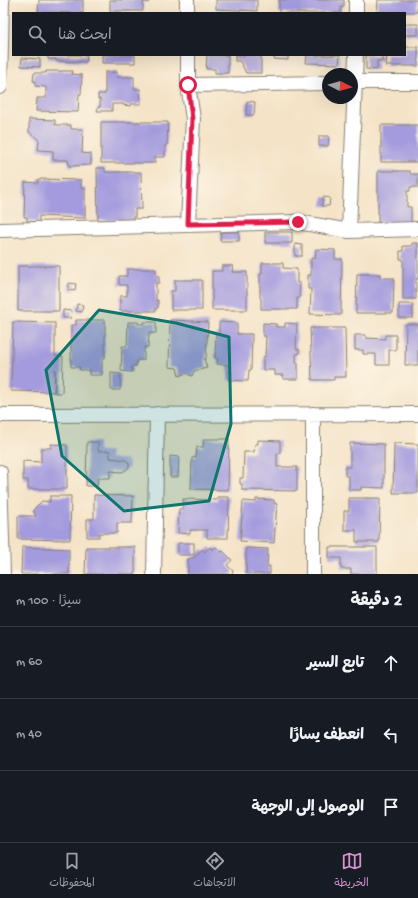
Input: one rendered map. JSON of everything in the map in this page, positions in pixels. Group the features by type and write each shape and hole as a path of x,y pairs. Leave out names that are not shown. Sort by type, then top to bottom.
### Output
{"street":[{"path":"0,87 2,0"},
{"path":"187,0 187,12"},
{"path":"356,0 356,12"},
{"path":"188,56 188,85 192,119 188,224"},
{"path":"355,68 356,56"},
{"path":"358,82 418,82"},
{"path":"188,85 322,83"},
{"path":"349,231 353,104"},
{"path":"0,230 298,222 349,231 418,229"},
{"path":"0,414 418,414"},
{"path":"154,574 157,414"},
{"path":"313,414 313,574"},
{"path":"0,472 3,574"}],"highlighted area":[{"path":"99,310 176,323 229,337 231,424 209,501 124,511 62,456 46,370"}],"building":[{"path":"39,0 83,0 83,12 38,12"},
{"path":"110,0 149,0 149,2 143,2 143,11 110,11"},
{"path":"216,0 257,0 257,11 216,9"},
{"path":"279,0 344,0 344,7 341,7 341,12 279,12"},
{"path":"378,0 417,0 417,12 377,12"},
{"path":"406,24 418,24 418,35 406,35"},
{"path":"406,47 418,47 418,66 386,66 387,56 406,56"},
{"path":"48,56 87,56 86,62 56,61 56,59 48,59"},
{"path":"102,56 135,56 135,63 102,63"},
{"path":"207,56 228,56 228,73 215,73 215,69 206,69"},
{"path":"235,56 261,56 261,73 246,73 240,61 235,61"},
{"path":"274,56 288,56 288,60 274,59"},
{"path":"307,56 340,56 339,64 306,63"},
{"path":"366,56 382,56 382,61 377,61 377,70 366,69"},
{"path":"22,58 40,59 40,67 21,66"},
{"path":"46,71 73,71 72,74 82,75 78,112 36,111 37,98 46,98 46,87 35,86 35,81 33,81 34,73 46,73"},
{"path":"105,72 117,72 117,77 134,77 134,89 140,89 141,104 131,104 131,106 112,104 112,111 97,111 98,107 100,107 100,99 98,99 98,94 105,94"},
{"path":"247,101 255,102 254,115 246,115"},
{"path":"29,119 55,120 55,125 71,125 71,129 83,129 82,153 91,154 91,165 69,166 68,160 53,160 53,151 38,150 39,140 29,132"},
{"path":"101,122 168,122 165,157 155,157 155,163 101,163"},
{"path":"381,125 418,125 418,162 381,162"},
{"path":"319,136 329,136 328,146 319,146"},
{"path":"97,168 105,168 105,172 141,172 142,209 135,209 135,217 132,217 133,221 98,220"},
{"path":"378,171 410,171 410,174 418,174 418,187 410,187 410,191 407,191 407,207 411,207 411,223 378,222"},
{"path":"38,179 81,180 81,188 85,188 85,218 39,216 39,222 27,221 27,217 24,217 25,182 38,183"},
{"path":"323,197 330,198 329,206 322,206"},
{"path":"221,232 239,232 239,241 220,241"},
{"path":"265,232 292,232 292,243 265,243"},
{"path":"412,243 418,243 418,279 416,279 416,299 403,299 403,259 400,259 400,251 403,251 403,246 412,246"},
{"path":"295,244 302,245 302,256 295,256"},
{"path":"316,249 335,250 335,259 342,259 341,315 310,314 311,289 308,289 308,275 311,275 311,258 315,259"},
{"path":"262,263 283,263 283,268 297,269 297,283 300,283 299,298 297,298 297,309 261,309 260,274 262,274"},
{"path":"18,266 59,266 59,311 18,311"},
{"path":"222,266 233,266 232,272 247,272 247,310 212,310 212,271 222,271"},
{"path":"127,269 156,269 156,276 159,276 159,283 156,283 156,301 158,300 158,308 156,308 156,311 120,311 120,296 127,296 127,285 119,285 119,276 127,276"},
{"path":"357,274 380,274 380,278 394,278 393,313 356,313"},
{"path":"175,280 202,280 202,310 171,310 171,291 175,291"},
{"path":"69,283 76,284 75,291 68,290"},
{"path":"77,304 83,305 82,312 76,311"},
{"path":"399,304 413,304 413,318 399,318"},
{"path":"63,310 72,311 71,318 63,318"},
{"path":"76,320 105,320 105,358 102,358 102,375 89,375 89,370 80,370 79,367 71,367 71,325 76,325"},
{"path":"170,320 208,322 206,359 204,359 207,368 194,371 192,376 186,373 179,376 177,368 169,367"},
{"path":"13,322 55,323 55,356 63,356 62,393 55,393 55,369 54,392 11,391"},
{"path":"128,322 138,322 138,324 144,324 144,322 156,322 156,333 149,333 148,347 144,347 144,360 137,360 136,366 132,366 132,372 121,371 122,346 127,346"},
{"path":"219,322 237,323 237,334 252,334 251,370 249,370 248,381 228,380 228,365 217,364 218,359 215,358 216,334 219,334"},
{"path":"263,323 276,324 276,327 285,327 285,323 297,324 296,349 299,349 299,354 296,354 296,363 298,363 298,379 283,379 284,375 275,375 275,370 263,370 266,336 263,336"},
{"path":"406,324 418,324 418,365 405,365"},
{"path":"310,328 345,328 346,377 334,377 334,380 312,380"},
{"path":"355,335 366,335 366,338 385,339 385,335 396,335 396,350 389,350 389,365 376,365 376,354 363,354 363,350 355,350"},
{"path":"111,373 121,374 120,390 111,390"},
{"path":"204,439 229,439 228,490 191,489 192,458 196,457 197,447 203,447"},
{"path":"258,440 280,441 280,453 277,453 277,467 297,467 297,491 242,490 240,478 243,478 244,452 254,452 255,444 258,444"},
{"path":"87,442 98,442 98,451 110,451 110,458 126,460 129,463 129,467 122,472 110,471 110,478 98,478 97,486 86,486"},
{"path":"350,443 384,444 384,488 361,487 361,490 349,490 349,476 345,476 345,467 350,467"},
{"path":"394,443 418,444 418,493 393,493"},
{"path":"51,444 67,445 67,489 28,489 28,480 23,480 23,461 41,462 41,448 51,448"},
{"path":"170,456 179,457 178,477 170,477"},
{"path":"94,495 133,496 132,523 117,523 117,533 99,533 99,537 87,537 87,519 94,519"},
{"path":"50,496 71,496 70,540 18,539 18,516 36,516 33,510 42,501 50,502"},
{"path":"217,497 229,497 228,538 207,538 207,530 190,530 190,534 178,533 179,509 183,509 183,499 217,500"},
{"path":"349,498 380,498 379,542 356,542 356,530 344,530 344,511 349,511"},
{"path":"256,499 274,500 274,503 277,504 274,543 240,541 243,501 256,502"},
{"path":"178,543 194,543 194,555 178,555"},
{"path":"22,547 69,549 69,574 21,574"},
{"path":"86,547 135,547 135,574 85,574"},
{"path":"210,547 212,550 216,547 221,552 223,551 232,560 227,565 233,571 232,574 188,574 188,559 195,557 202,549 205,552"},
{"path":"329,547 377,547 377,574 351,574 351,569 341,569 341,558 329,558"},
{"path":"246,548 268,549 267,566 270,566 270,574 246,574"}],"route":[{"path":"188,85 192,119 188,224 298,222"}]}
